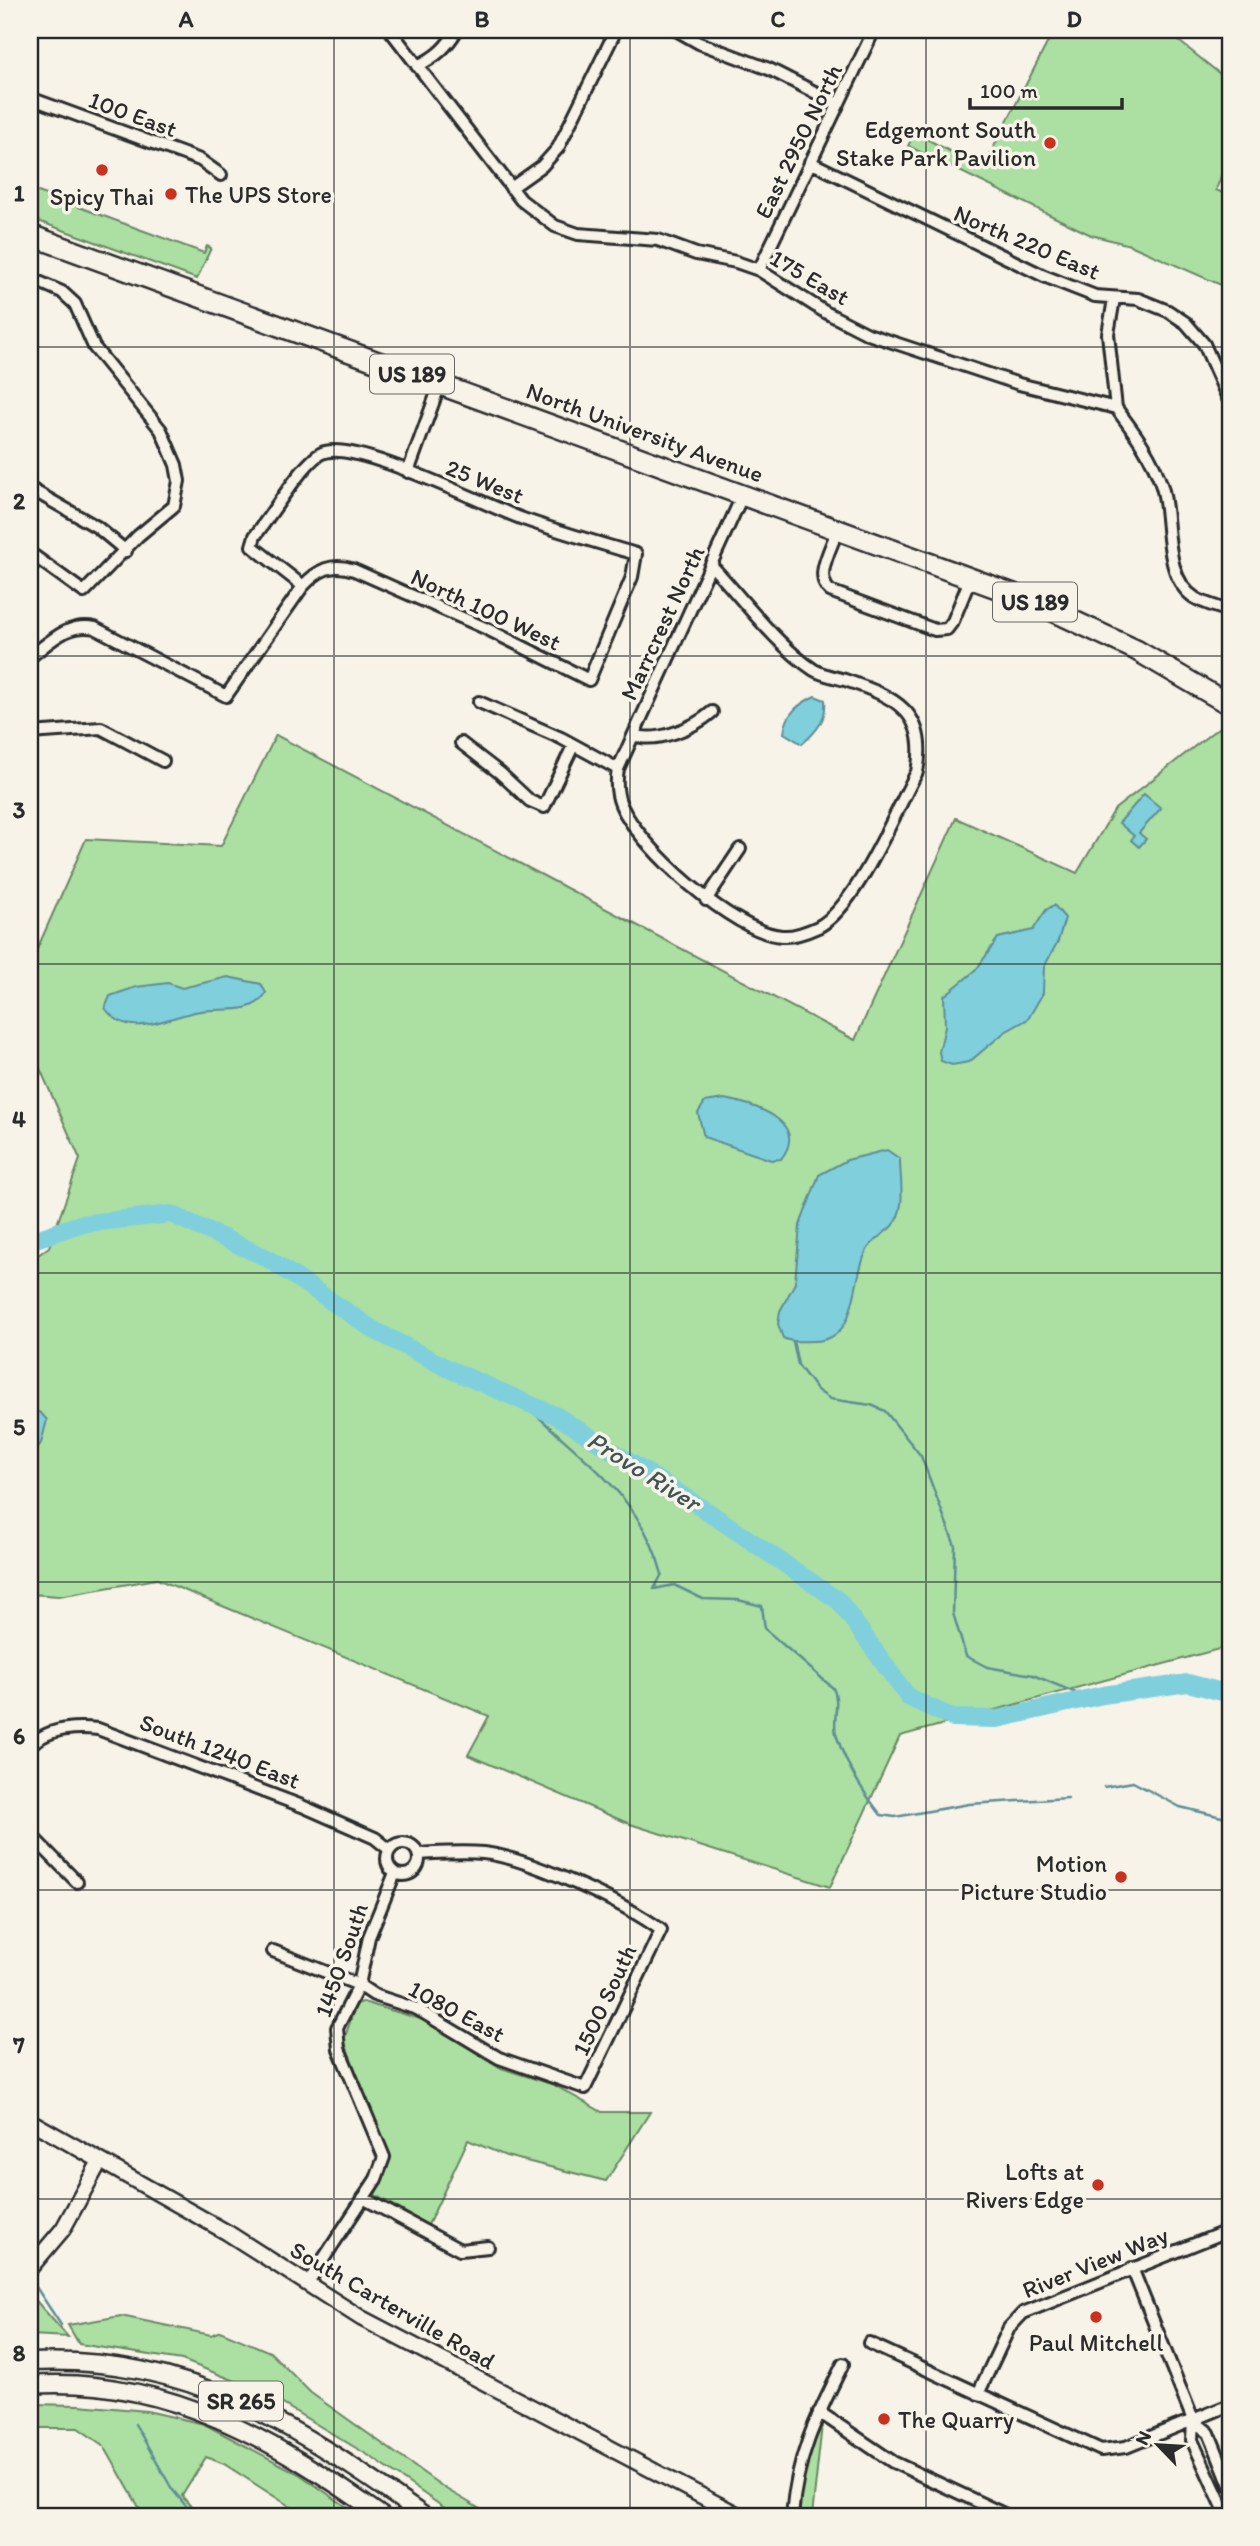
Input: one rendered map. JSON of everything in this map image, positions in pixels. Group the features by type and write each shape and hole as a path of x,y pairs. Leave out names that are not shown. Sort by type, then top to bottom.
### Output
{"highway":[{"name":"North University Avenue","path":"30,235 971,578 1102,633 1170,668 1230,705"}],"main road":[{"name":"SR 265","path":"30,2362 121,2366 166,2374 218,2391 299,2432 424,2516"},
{"name":"SR 265","path":"30,2385 78,2384 125,2390 201,2410 291,2454 382,2516"}],"street":[{"name":"175 East","path":"390,30 511,188 532,210 555,226 578,234 658,240 696,254 759,270 825,312 869,334 1019,384 1116,408"},
{"path":"416,66 441,52 457,30"},
{"path":"511,188 542,166 558,148 616,30"},
{"path":"676,30 699,43 769,69 838,104"},
{"name":"East 2950 North","path":"759,270 874,30"},
{"name":"100 East","path":"30,98 200,160 220,175"},
{"name":"North 220 East","path":"810,162 1044,276 1095,296 1138,299 1186,323 1205,344 1230,402"},
{"path":"30,278 62,292 75,304 94,347 161,430 176,465 179,481 174,506 84,592 30,553"},
{"path":"1114,299 1108,334 1116,408 1144,447 1161,484 1170,529 1173,563 1182,584 1194,597 1230,612"},
{"path":"408,472 440,384"},
{"name":"25 West","path":"303,586 252,546 255,536 319,454 333,449 346,450 523,519 636,554 632,577 589,680"},
{"path":"31,489 97,527 125,551"},
{"name":"Marrcrest North","path":"618,769 743,494"},
{"path":"838,528 821,575 824,585 830,591 934,630 947,629 971,578"},
{"path":"479,702 618,769 618,798 627,817 680,878 706,900 765,932 782,936 799,934 820,926 845,906 917,772 921,750 917,725 905,709 876,690 815,671 785,644 711,565"},
{"name":"North 100 West","path":"303,586 315,573 329,567 346,567 485,628 589,680"},
{"path":"30,657 67,629 84,625 106,633 226,696 303,586"},
{"path":"634,735 643,738 696,726 712,712"},
{"path":"30,733 101,728 163,761"},
{"path":"461,743 500,773 530,802 544,807 573,746"},
{"path":"706,900 740,849"},
{"name":"South 1240 East","path":"30,1745 52,1732 75,1727 107,1731 293,1802 375,1838 390,1850"},
{"path":"30,1834 55,1856 77,1882"},
{"path":"404,1843 414,1848 418,1854 413,1871 402,1875 395,1873 388,1864 390,1850 404,1843"},
{"name":"1500 South","path":"418,1854 485,1853 521,1862 639,1914 661,1930 585,2088"},
{"name":"1450 South","path":"307,2284 376,2179 384,2157 339,2049 337,2028 359,1986 369,1937 395,1873"},
{"name":"1080 East","path":"274,1951 359,1986 374,1995 417,2009 499,2058 585,2088"},
{"name":"South Carterville Road","path":"30,2120 228,2233 307,2284 412,2346 740,2516"},
{"path":"34,2264 63,2229 100,2161"},
{"path":"363,2198 460,2250 488,2247"},
{"name":"River View Way","path":"978,2394 1009,2328 1029,2309 1230,2230"},
{"path":"1132,2268 1194,2420 1209,2433 1230,2485"},
{"path":"869,2343 1090,2447 1107,2450 1126,2447 1230,2405"},
{"path":"792,2516 794,2489 807,2437 842,2364"},
{"path":"819,2412 900,2465 1009,2516"},
{"path":"1194,2420 1192,2440 1227,2516"}],"green space":[{"path":"1054,30 1159,30 1174,37 1230,82 1230,152 1216,190 1230,196 1230,289 1130,245 1091,235 908,146 918,125 926,130 923,137 974,164 977,157 987,160"},
{"path":"30,189 204,253 207,246 211,248 197,279 30,218"},
{"path":"1218,728 1230,737 1230,1646 900,1736 830,1887 630,1824 468,1755 489,1716 157,1579 59,1596 30,1594 30,1261 49,1247 80,1159 30,1046 30,965 86,839 221,846 276,735 855,1040 956,818 1077,873 1115,809"},
{"path":"363,2002 427,2021 498,2067 554,2085 602,2112 650,2112 606,2181 506,2156 468,2140 428,2225 375,2195 386,2165 386,2150 344,2040 356,2004"},
{"path":"30,2294 68,2337 30,2335"},
{"path":"121,2316 211,2335 220,2331 270,2352 311,2393 446,2489 492,2516 456,2516 371,2457 261,2391 182,2360 79,2344 68,2325"},
{"path":"30,2404 147,2411 204,2424 299,2474 360,2516 305,2516 224,2464 206,2457 182,2496 199,2516 144,2516 104,2446 78,2428 30,2428"},
{"path":"822,2425 812,2516 799,2516 803,2469 818,2426"}],"water":[{"path":"815,696 825,700 824,714 816,730 802,744 784,733 785,726 794,710"},
{"path":"1144,794 1161,808 1139,833 1146,839 1139,847 1131,840 1134,836 1119,823"},
{"path":"1054,905 1065,918 1058,941 1044,967 1043,993 1028,1019 1005,1032 969,1062 952,1065 941,1061 939,1052 945,1027 944,996 976,970 998,938 1033,930 1046,910"},
{"path":"228,977 261,984 266,993 253,1005 245,1008 189,1013 150,1024 126,1024 105,1008 110,996 136,987 168,983 182,988"},
{"path":"724,1099 762,1110 783,1124 789,1134 788,1146 781,1159 771,1160 704,1137 698,1113 705,1102"},
{"path":"887,1150 900,1159 900,1212 892,1226 874,1241 866,1252 846,1321 839,1331 829,1338 791,1341 783,1338 778,1324 780,1311 795,1283 800,1225 819,1175 847,1160"},
{"path":"30,1409 41,1413 47,1420 41,1443 30,1459"}],"waterway":[{"name":"Provo River","path":"30,1241 80,1224 171,1214 267,1258 374,1330 449,1369 557,1416 707,1511 839,1601 908,1697 953,1718 997,1719 1103,1695 1188,1683 1230,1694"},
{"path":"793,1341 798,1365 817,1390 830,1399 871,1405 885,1411 921,1456 955,1546 953,1613 966,1656 987,1667 1033,1675 1088,1698"},
{"path":"520,1399 604,1477 638,1519 652,1545 662,1574 654,1589 674,1585 703,1599 738,1600 762,1606 765,1629 833,1688 836,1700 835,1731 845,1758 881,1815 895,1817 969,1804 1068,1798"},
{"path":"1104,1787 1133,1782 1180,1807 1230,1819"},
{"path":"30,2278 61,2325"},
{"path":"135,2424 172,2489 194,2516"}],"place":[{"name":"Edgemont South Stake Park Pavilion","path":"1050,143"},
{"name":"Spicy Thai","path":"102,170"},
{"name":"The UPS Store","path":"171,194"},
{"name":"Motion Picture Studio","path":"1121,1877"},
{"name":"Lofts at Rivers Edge","path":"1098,2185"},
{"name":"Paul Mitchell","path":"1096,2317"},
{"name":"The Quarry","path":"884,2419"}]}
